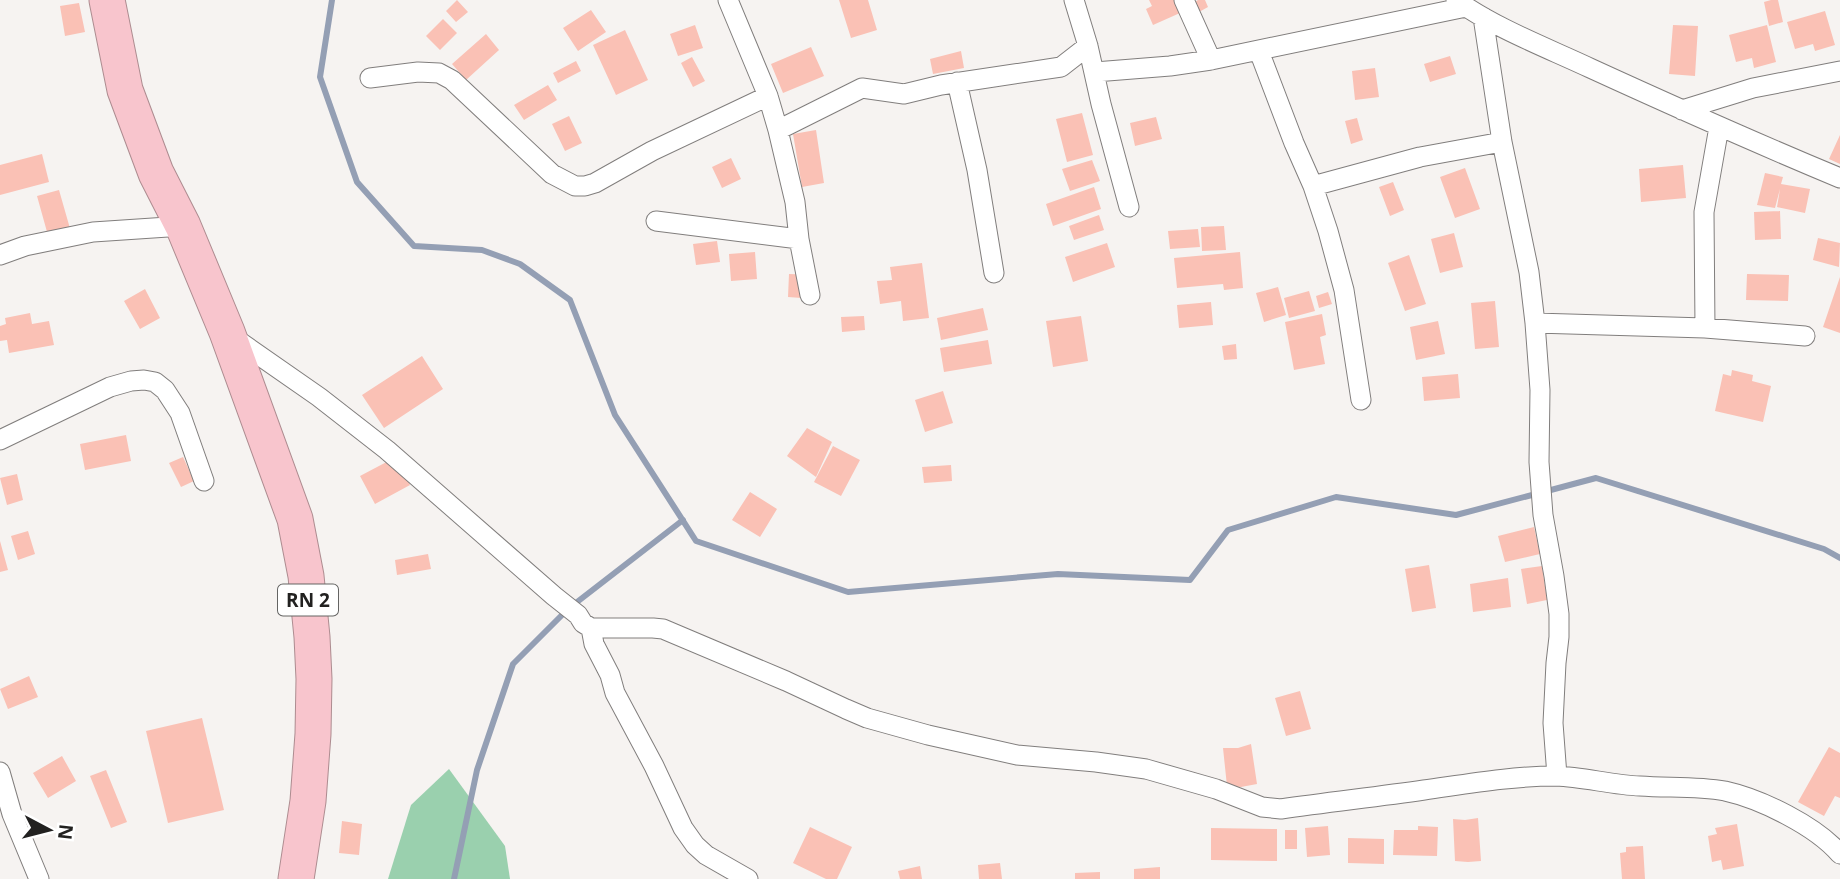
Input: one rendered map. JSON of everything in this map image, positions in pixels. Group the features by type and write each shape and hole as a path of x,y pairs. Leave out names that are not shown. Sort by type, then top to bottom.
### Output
{"highway":[{"name":"RN 2","path":"107,0 125,90 156,173 183,226 227,332 295,519 306,576 313,636 313,734 308,801 296,879"}],"street":[{"path":"728,0 768,96 778,130 795,202 810,295"},
{"path":"1074,0 1129,207"},
{"path":"1184,0 1211,60"},
{"path":"1094,72 1211,60 1333,33 1404,21 1461,4 1532,41 1719,127 1840,178"},
{"path":"1483,17 1502,142 1529,272 1535,323 1540,390 1539,462 1559,614 1553,723 1557,776"},
{"path":"778,130 862,88 904,94 957,82 1061,66 1088,46"},
{"path":"1259,51 1313,186 1344,290 1361,400"},
{"path":"1682,110 1760,86 1840,71"},
{"path":"370,78 418,72 439,73 452,80 552,174 575,186 595,183 652,151 768,96"},
{"path":"957,82 977,170 994,273"},
{"path":"1705,328 1704,212 1719,127"},
{"path":"1313,186 1420,157 1502,142"},
{"path":"656,221 799,239"},
{"path":"0,255 25,246 93,232 183,226"},
{"path":"1535,323 1705,328 1805,336"},
{"path":"227,332 319,397 387,450 591,628 663,629 867,718 1017,755 1146,769 1216,789 1262,807 1281,809 1517,778 1557,776 1614,785 1687,787 1726,792 1760,802 1791,818 1831,844 1840,854"},
{"path":"0,440 110,387 131,381 155,382 165,390 180,413 204,481"},
{"path":"591,628 594,644 610,675 615,692 654,765 683,828 706,855 748,879"},
{"path":"0,772 12,814 38,879"}],"green space":[{"path":"449,769 505,846 510,879 388,879 411,805"}],"building":[{"path":"457,0 468,12 456,22 446,11"},
{"path":"839,0 868,0 877,30 851,38"},
{"path":"1149,0 1174,0 1180,13 1153,25 1146,9 1152,6"},
{"path":"1205,0 1208,7 1199,12 1195,2"},
{"path":"1778,0 1783,22 1769,26 1764,2"},
{"path":"79,3 85,32 65,36 60,6"},
{"path":"591,10 606,32 578,51 563,28"},
{"path":"1825,11 1835,45 1815,51 1813,44 1795,49 1787,22"},
{"path":"443,19 457,33 440,50 426,36"},
{"path":"695,25 703,48 678,56 670,34"},
{"path":"1673,25 1698,26 1695,76 1669,74"},
{"path":"1767,25 1776,62 1754,68 1752,58 1736,62 1729,35"},
{"path":"625,30 648,80 616,95 593,45"},
{"path":"486,34 499,50 466,80 452,64"},
{"path":"811,47 824,76 783,93 771,64"},
{"path":"961,51 964,68 933,74 930,59"},
{"path":"1450,56 1456,74 1430,82 1424,64"},
{"path":"692,57 705,81 693,87 681,63"},
{"path":"576,61 581,71 558,83 553,73"},
{"path":"1375,68 1379,97 1355,100 1352,71"},
{"path":"548,85 557,100 524,120 514,105"},
{"path":"1082,113 1093,155 1067,162 1056,119"},
{"path":"569,116 582,143 565,151 552,124"},
{"path":"1156,117 1162,139 1135,146 1130,123"},
{"path":"1357,118 1363,140 1351,144 1345,121"},
{"path":"816,130 824,183 802,187 793,134"},
{"path":"1840,135 1840,164 1829,159"},
{"path":"42,154 49,182 0,195 0,165"},
{"path":"731,158 741,179 722,188 712,167"},
{"path":"1092,160 1100,181 1070,191 1062,169"},
{"path":"1683,165 1686,198 1641,202 1639,169"},
{"path":"1465,168 1480,209 1455,218 1440,177"},
{"path":"1765,173 1783,177 1781,184 1810,189 1805,213 1777,207 1780,189 1775,208 1757,205"},
{"path":"1393,182 1404,210 1390,216 1379,187"},
{"path":"1094,187 1101,209 1053,226 1046,204"},
{"path":"59,190 71,232 49,239 37,196"},
{"path":"1780,211 1781,239 1755,240 1754,212"},
{"path":"1099,215 1104,230 1074,240 1069,226"},
{"path":"1224,226 1226,250 1202,251 1201,227"},
{"path":"1198,229 1200,247 1170,249 1168,231"},
{"path":"1454,233 1463,267 1440,273 1431,239"},
{"path":"1818,238 1840,243 1839,267 1813,260"},
{"path":"717,241 720,262 696,265 693,244"},
{"path":"1107,243 1115,267 1073,282 1065,257"},
{"path":"755,252 757,279 731,281 729,254"},
{"path":"1240,252 1243,288 1224,290 1223,284 1177,288 1174,258"},
{"path":"1409,255 1426,304 1405,311 1388,263"},
{"path":"922,263 929,318 903,321 901,301 880,304 877,281 892,280 890,267"},
{"path":"789,274 817,275 815,299 788,297"},
{"path":"1747,274 1789,275 1788,301 1746,300"},
{"path":"1840,277 1840,333 1823,327"},
{"path":"1278,287 1286,315 1264,322 1256,293"},
{"path":"145,289 160,318 140,329 124,301"},
{"path":"1309,291 1315,311 1289,318 1284,298"},
{"path":"1328,292 1332,304 1319,308 1316,296"},
{"path":"1495,301 1499,347 1475,349 1471,303"},
{"path":"1211,302 1213,325 1179,328 1177,305"},
{"path":"983,308 988,330 941,340 937,318"},
{"path":"30,313 32,324 49,321 54,345 9,353 7,340 0,341 0,326 6,324 5,318"},
{"path":"1322,314 1326,335 1320,337 1325,364 1294,370 1285,322"},
{"path":"864,316 865,330 842,332 841,317"},
{"path":"1081,316 1088,361 1053,367 1046,321"},
{"path":"1438,321 1445,354 1416,360 1410,327"},
{"path":"988,340 992,364 944,372 940,348"},
{"path":"1236,344 1237,359 1224,360 1222,346"},
{"path":"422,356 443,389 384,428 362,395"},
{"path":"1732,370 1753,375 1752,381 1771,386 1763,422 1715,411 1723,374 1731,376"},
{"path":"1458,374 1460,398 1424,401 1422,377"},
{"path":"943,391 953,423 925,432 915,400"},
{"path":"807,428 832,442 816,477 787,456"},
{"path":"126,435 131,461 85,470 80,444"},
{"path":"833,446 860,460 841,496 814,482"},
{"path":"183,457 194,481 181,487 169,463"},
{"path":"396,457 410,485 375,504 360,476"},
{"path":"951,465 952,481 924,483 922,467"},
{"path":"17,474 23,500 7,505 0,478"},
{"path":"750,492 777,509 760,537 732,520"},
{"path":"1534,527 1540,554 1505,562 1498,536"},
{"path":"28,531 35,554 18,560 11,536"},
{"path":"0,541 8,570 0,572"},
{"path":"428,554 431,569 397,575 395,560"},
{"path":"1429,565 1436,608 1412,612 1405,569"},
{"path":"1542,566 1547,600 1527,604 1521,569"},
{"path":"1508,578 1511,607 1473,612 1470,584"},
{"path":"29,676 38,697 8,709 0,689"},
{"path":"1300,691 1311,729 1286,736 1275,698"},
{"path":"202,718 224,810 168,823 146,731"},
{"path":"1251,744 1257,784 1227,786 1223,748 1238,748"},
{"path":"1829,747 1840,753 1840,798 1835,796 1824,816 1798,802"},
{"path":"62,756 76,781 48,798 33,773"},
{"path":"106,770 127,822 111,828 90,776"},
{"path":"1478,818 1481,861 1455,861 1453,819"},
{"path":"342,821 362,824 359,855 339,853"},
{"path":"1737,824 1744,866 1723,870 1721,860 1712,862 1708,836 1717,834 1715,828"},
{"path":"1328,826 1330,855 1307,857 1305,828"},
{"path":"1418,826 1438,827 1437,856 1393,855 1394,830 1418,830"},
{"path":"810,827 852,847 837,879 826,879 793,863"},
{"path":"1211,828 1277,829 1277,861 1211,860"},
{"path":"1285,830 1297,830 1297,849 1285,849"},
{"path":"1348,838 1384,839 1384,864 1348,863"},
{"path":"1643,846 1645,879 1622,879 1620,853 1626,852 1626,847"},
{"path":"1000,863 1002,879 979,879 978,865"},
{"path":"920,866 922,879 900,879 898,871"},
{"path":"1160,867 1160,879 1134,879 1134,869"},
{"path":"1100,872 1100,879 1075,879 1075,873"}],"waterway":[{"path":"332,0 320,77 357,182 414,246 482,250 520,264 570,300 615,415 696,541 848,592 1058,574 1190,580 1228,530 1336,497 1456,515 1596,478 1824,549 1840,558"},
{"path":"454,879 477,770 513,664 568,609 683,520"}]}
